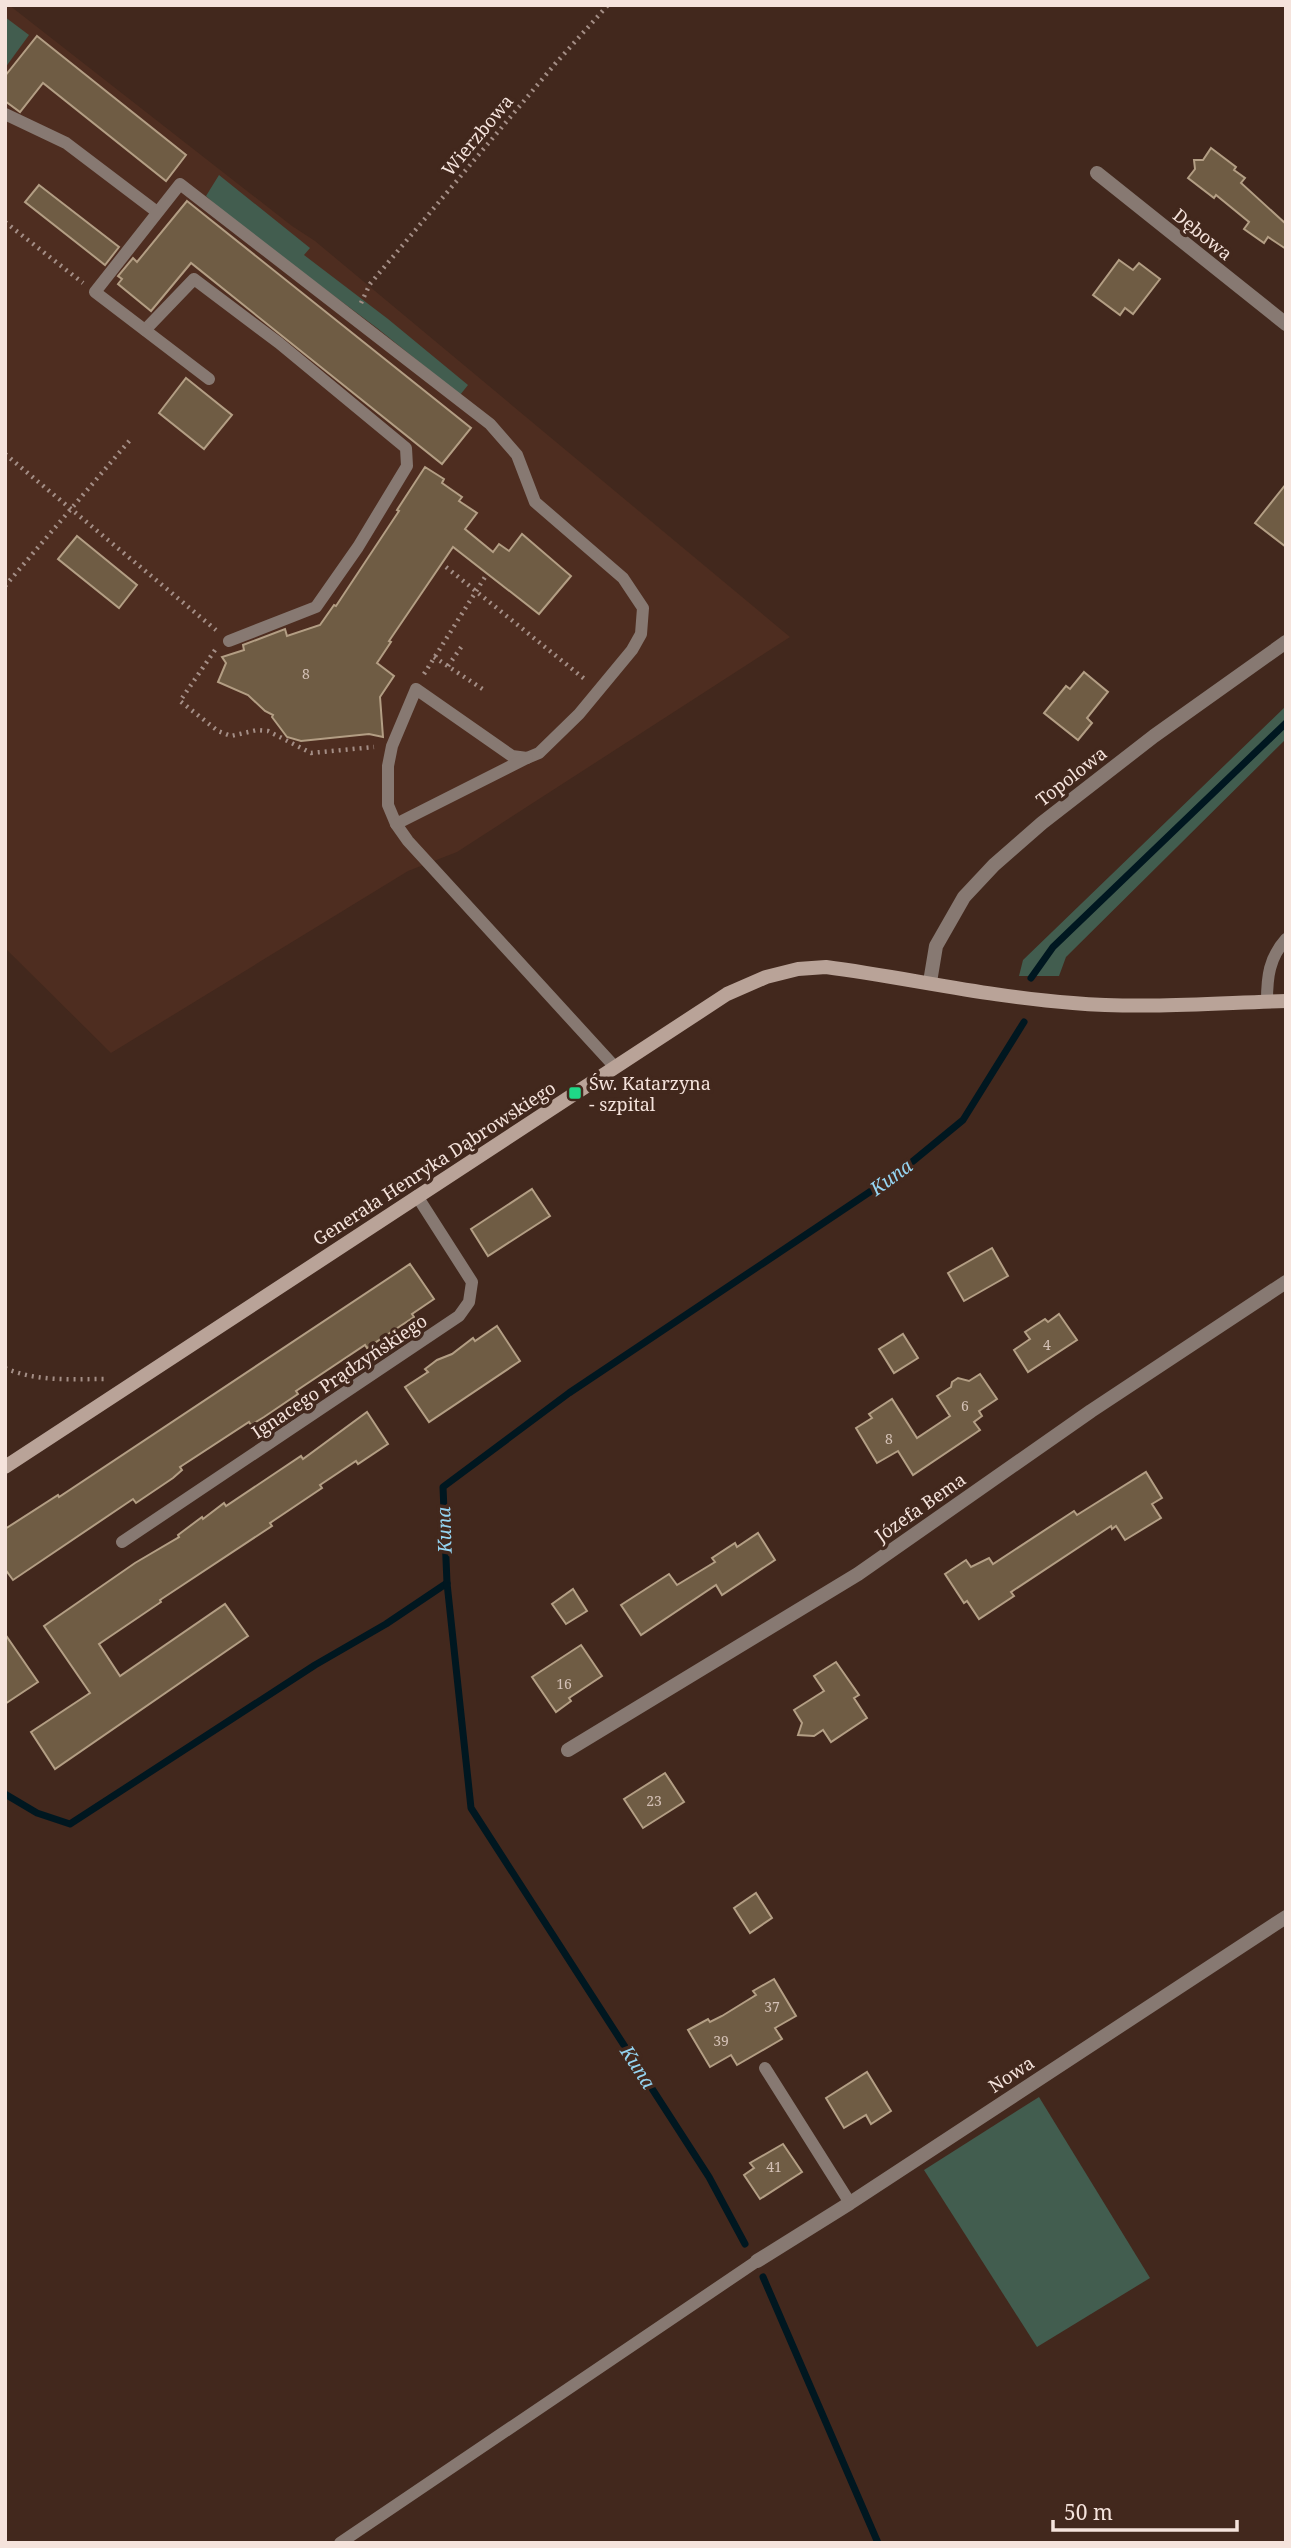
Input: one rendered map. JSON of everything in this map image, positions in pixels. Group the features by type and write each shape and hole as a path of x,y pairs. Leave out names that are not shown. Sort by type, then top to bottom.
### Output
{"street":[{"name":"Dębowa","path":"1097,173 1286,324"},
{"name":"Topolowa","path":"930,982 936,946 964,897 994,866 1042,823 1154,736 1286,642"},
{"name":"Generała Henryka Dąbrowskiego","path":"5,1466 614,1066 727,994 766,977 826,967 1019,998 1076,1003 1152,1005 1286,1001"},
{"name":"Józefa Bema","path":"568,1750 858,1574 1091,1410 1286,1282"},
{"name":"Nowa","path":"757,2260 850,2203 1286,1917"}],"lane":[{"path":"5,114 66,143 157,212"},
{"path":"209,379 94,292 180,184 490,424 517,455 535,502 624,578 643,608 641,634 632,650 558,737 539,753 396,824"},
{"path":"145,330 194,279 279,343 406,448 407,466 358,547 316,607 229,641"},
{"path":"527,758 512,756 416,689 392,746 388,766 388,805 396,824 443,881 614,1066"},
{"path":"1267,1001 1270,964 1277,948 1286,939"},
{"name":"Ignacego Prądzyńskiego","path":"122,1542 459,1316 470,1302 472,1282 417,1196"},
{"path":"765,2068 850,2203"},
{"path":"340,2543 757,2260"}],"path":[{"name":"Wierzbowa","path":"370,285 608,5"},
{"path":"5,222 94,292"},
{"path":"5,586 130,440"},
{"path":"5,454 229,641 217,648 180,701 218,731 231,736 257,730 268,731 311,754 392,746"},
{"path":"446,567 599,690"},
{"path":"416,689 485,577"},
{"path":"448,666 464,643"},
{"path":"434,657 484,690"},
{"path":"5,1368 45,1380 136,1381"}],"shaded area":[{"path":"5,5 9,5 292,226 315,241 790,637 457,852 408,871 111,1053 5,948"}],"green space":[{"path":"5,17 29,35 5,68"},
{"path":"219,175 310,248 304,255 468,385 460,395 377,328 231,219 206,196"},
{"path":"1286,706 1286,739 1066,957 1059,976 1019,976 1023,960"},
{"path":"1039,2097 1150,2278 1037,2347 924,2170"}],"building":[{"path":"37,36 186,155 166,181 43,83 20,112 5,101 5,76"},
{"path":"1211,148 1236,167 1234,170 1245,178 1241,183 1286,224 1286,249 1268,237 1264,243 1244,229 1249,222 1216,195 1214,198 1188,178 1195,169 1194,160 1203,160"},
{"path":"39,185 119,247 105,265 25,202"},
{"path":"187,201 471,428 442,464 191,263 151,311 118,284 122,279 118,276 133,258 137,262"},
{"path":"1119,260 1133,270 1139,263 1160,279 1133,314 1125,308 1120,315 1093,295"},
{"path":"186,378 232,415 204,449 159,413"},
{"path":"425,467 444,479 442,483 462,497 459,501 477,513 465,529 493,552 499,544 509,551 522,534 571,576 539,614 453,547 377,663 394,676 380,697 383,737 369,734 301,741 287,737 273,715 248,695 218,682 226,663 222,657 244,650 243,645 285,629 287,636 320,625 334,605 336,606"},
{"path":"1286,484 1286,547 1255,523"},
{"path":"77,536 137,585 119,608 58,559"},
{"path":"1084,672 1108,692 1087,718 1092,723 1078,740 1044,713 1066,686 1070,689"},
{"path":"532,1189 550,1216 488,1256 471,1229"},
{"path":"992,1248 1008,1276 964,1301 948,1273"},
{"path":"410,1264 434,1299 412,1314 414,1317 367,1348 365,1345 296,1391 298,1394 264,1417 251,1425 249,1422 180,1467 182,1470 173,1478 136,1503 133,1499 13,1580 5,1569 5,1529 58,1495 59,1497"},
{"path":"1059,1314 1077,1340 1028,1372 1014,1350 1030,1339 1025,1332 1045,1319 1048,1322"},
{"path":"497,1326 520,1361 429,1422 405,1387 428,1372 425,1369 437,1360 452,1354 473,1338 475,1341"},
{"path":"903,1334 918,1358 894,1373 879,1349"},
{"path":"980,1374 997,1399 979,1411 982,1416 974,1422 980,1430 913,1475 898,1451 877,1463 856,1428 872,1418 869,1414 892,1399 917,1438 950,1416 937,1396 951,1387 952,1382 958,1378 969,1381"},
{"path":"367,1412 388,1444 320,1485 322,1488 270,1523 272,1526 99,1644 120,1676 225,1604 248,1636 55,1769 31,1732 90,1693 44,1626 135,1563 179,1537 178,1535 202,1517 203,1519 224,1503 226,1506 301,1456 303,1459"},
{"path":"1146,1472 1162,1498 1152,1504 1161,1518 1125,1540 1116,1526 1112,1529 1111,1526 1011,1592 1014,1596 979,1619 967,1601 964,1603 945,1574 966,1560 971,1567 989,1558 993,1564 1074,1511 1077,1515"},
{"path":"758,1533 775,1560 722,1595 716,1585 641,1635 621,1605 669,1574 677,1585 715,1562 712,1558 735,1543 737,1547"},
{"path":"573,1589 587,1611 566,1624 552,1604"},
{"path":"5,1634 38,1682 5,1704"},
{"path":"581,1645 602,1676 569,1698 571,1701 556,1712 532,1677"},
{"path":"836,1662 859,1695 854,1698 867,1718 831,1742 823,1730 814,1736 798,1735 802,1723 794,1710 824,1691 814,1676"},
{"path":"665,1773 684,1802 643,1828 624,1799"},
{"path":"756,1893 772,1918 750,1933 734,1908"},
{"path":"774,1979 796,2016 775,2028 782,2039 737,2065 731,2055 710,2067 688,2030 708,2019 710,2022 722,2016 756,1995 753,1991"},
{"path":"867,2072 891,2111 871,2124 866,2115 844,2128 826,2098"},
{"path":"783,2144 802,2172 760,2199 744,2175 754,2168 750,2163"}],"waterway":[{"name":"Kuna","path":"1031,978 1053,947 1286,723"},
{"name":"Kuna","path":"745,2244 709,2177 471,1808 447,1583 443,1487 569,1393 901,1171 963,1120 1024,1022"},
{"path":"5,1794 37,1813 70,1824 447,1583"},
{"name":"Kuna","path":"763,2277 878,2543"}],"place":[{"name":"Św. Katarzyna - szpital","path":"575,1093"}]}
